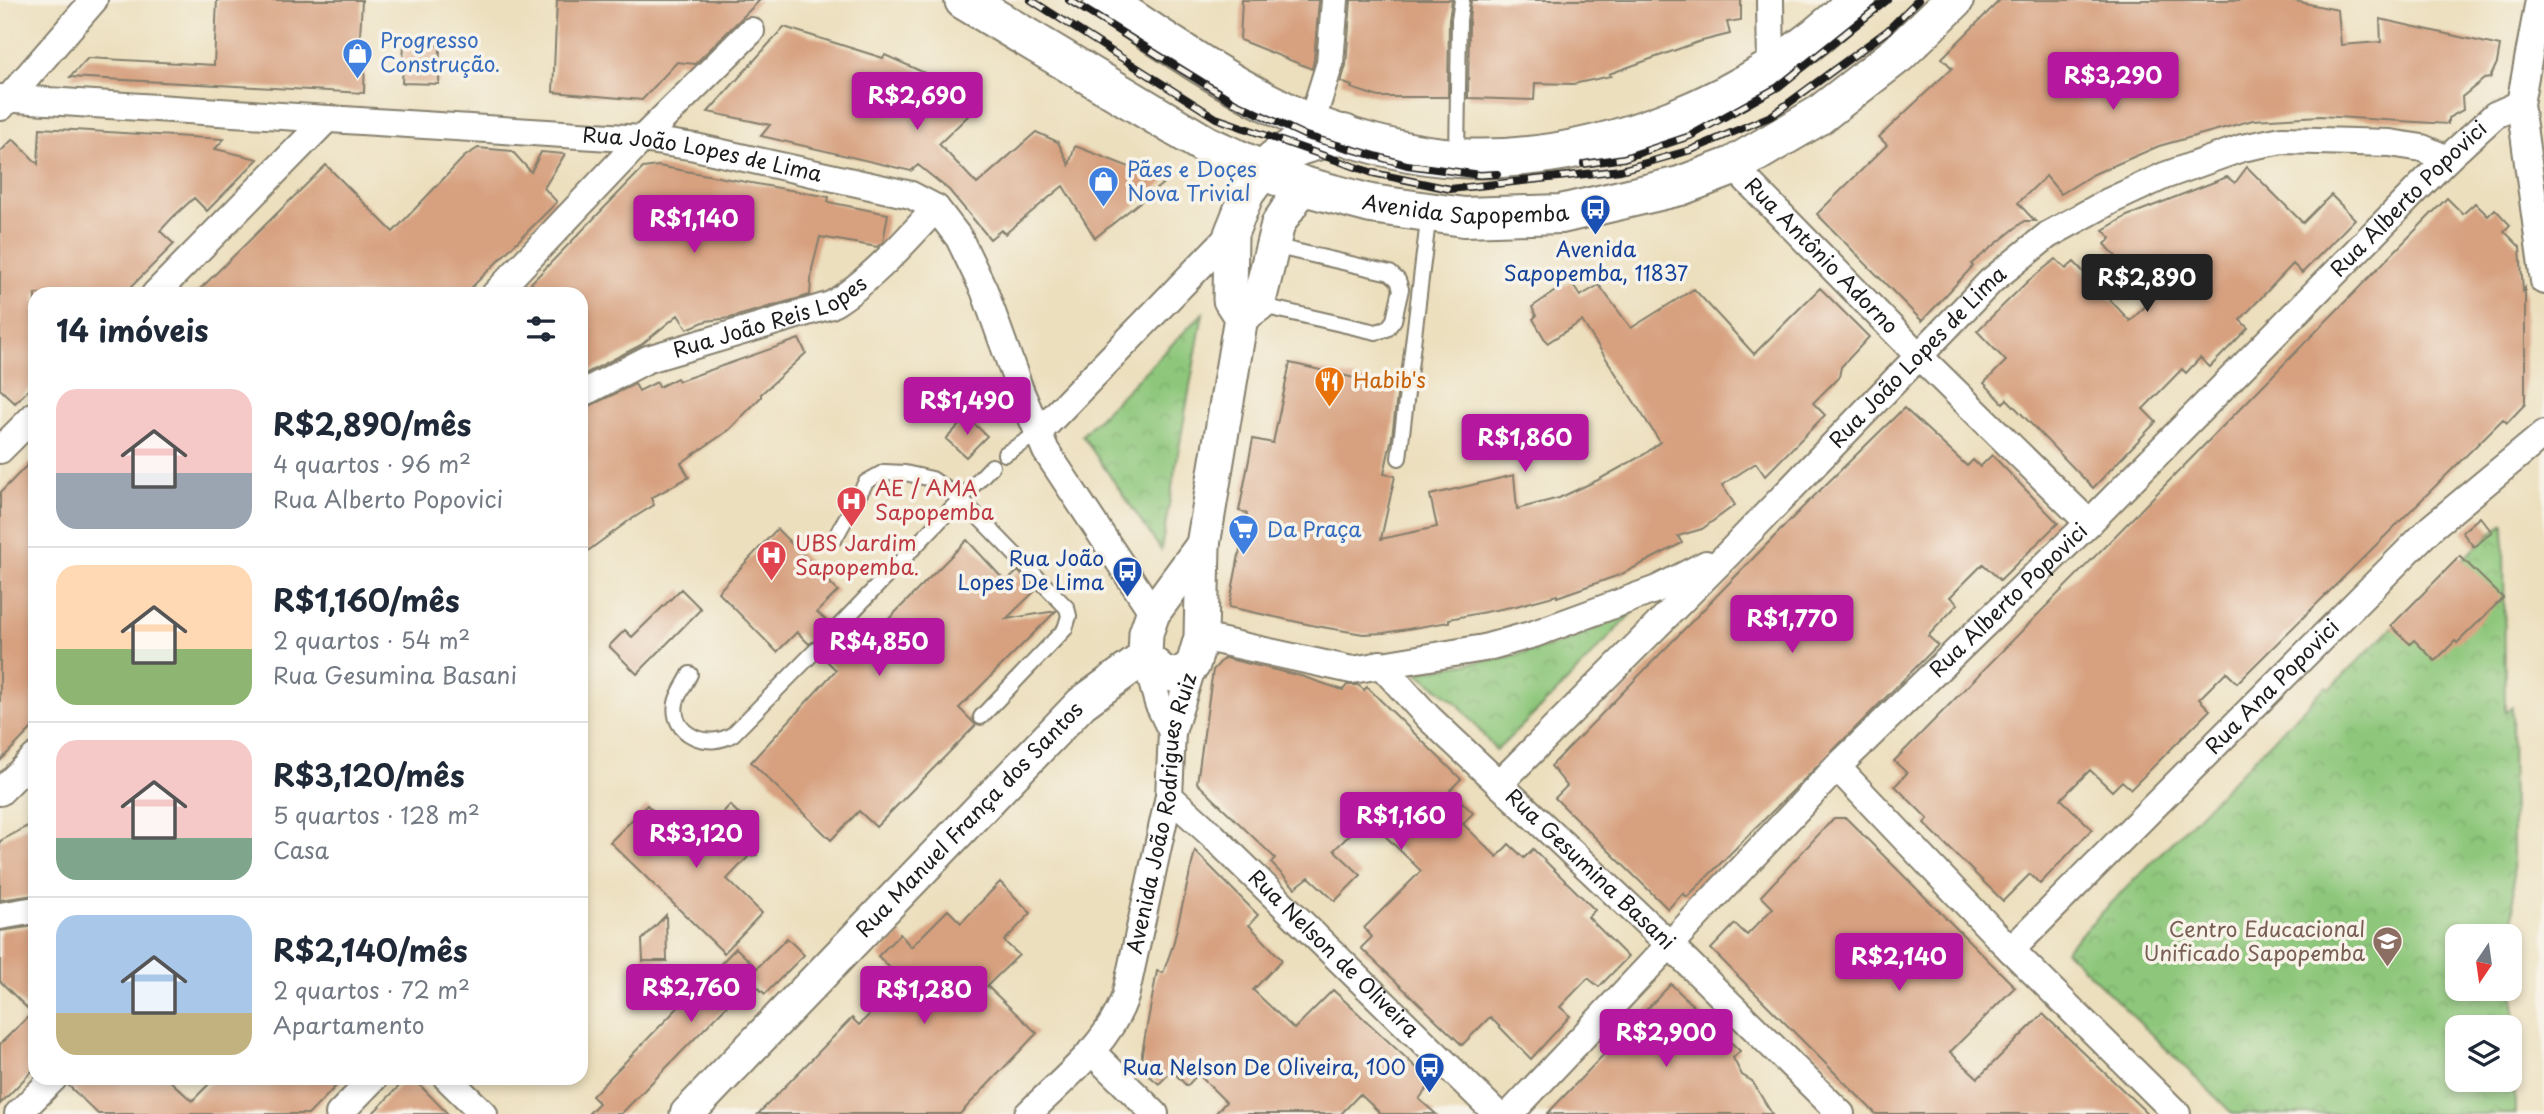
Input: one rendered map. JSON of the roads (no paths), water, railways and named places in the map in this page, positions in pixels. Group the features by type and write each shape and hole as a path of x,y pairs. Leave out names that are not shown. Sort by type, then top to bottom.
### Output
{"main road":[{"name":"Avenida Sapopemba","path":"964,0 1206,145 1264,171 1303,186 1371,204 1464,217 1561,214 1680,186 1733,166 1818,116 1898,54 1954,0"},
{"path":"1103,0 1232,85 1327,129 1420,153 1457,158 1522,157 1614,140 1699,107 1771,71 1838,19 1857,0"},
{"path":"1264,171 1280,153 1327,129"}],"street":[{"path":"3,102 94,0"},
{"path":"1327,129 1335,0"},
{"path":"1770,0 1771,71"},
{"path":"2539,0 2520,104 2538,189 2544,281"},
{"path":"502,287 642,139 751,31"},
{"name":"Rua João Lopes de Lima","path":"3,102 642,139 695,147 876,185 911,195 936,208 959,238 984,290 1046,451 1153,613"},
{"name":"Rua Alberto Popovici","path":"1510,1114 1837,767 2089,523 2446,159 2495,115 2520,104"},
{"path":"162,287 327,119"},
{"name":"Rua João Lopes de Lima","path":"1499,784 1728,553 1991,281 2048,235 2110,201 2164,176 2242,148 2282,140 2390,142 2422,148 2446,159"},
{"name":"Rua Antônio Adorno","path":"1733,166 1919,356 2089,523"},
{"path":"1037,433 1231,234 1247,194 1264,171"},
{"name":"Avenida João Rodrigues Ruiz","path":"1028,1114 1091,1051 1112,1024 1125,996 1169,796 1172,732 1197,651 1203,545 1249,311 1273,246 1278,224 1303,186"},
{"name":"Rua João Reis Lopes","path":"588,390 648,359 831,305 845,296 902,244 936,208"},
{"name":"Avenida João Rodrigues Ruiz","path":"1231,234 1230,300 1249,311"},
{"path":"0,450 28,422"},
{"name":"Rua Ana Popovici","path":"2011,950 2432,527 2544,434"},
{"path":"1172,732 1158,703 1145,657 1146,633 1153,613 1203,545"},
{"path":"1145,657 1164,673 1178,676 1197,651 1352,670 1483,648 1596,613 1657,589 1728,553"},
{"name":"Rua Manuel França dos Santos","path":"687,1114 1082,703 1145,657"},
{"name":"Rua Gesumina Basani","path":"1380,664 1429,718 1669,944 1841,1114"},
{"path":"0,792 28,764"},
{"path":"1837,767 2011,950 2177,1114"},
{"name":"Rua Nelson de Oliveira","path":"1169,796 1497,1114"},
{"path":"0,916 28,911"},
{"path":"1091,1051 1155,1114"},
{"path":"18,1114 47,1085"},
{"path":"339,1114 366,1085"},
{"path":"454,1085 484,1114"}],"lane":[{"path":"1457,158 1459,20 1462,0"},
{"path":"1399,458 1429,212"},
{"path":"1249,311 1376,331 1387,329 1394,320 1401,289 1398,280 1390,272 1273,246"},
{"path":"1005,454 1037,433"},
{"path":"836,629 992,466"},
{"path":"835,538 866,482 884,472 932,479 961,499 1067,608 1069,616 1065,629 981,717"},
{"path":"691,674 676,700 678,720 691,735 701,741 715,742 733,734 816,650"}],"railway":[{"path":"1031,0 1216,118 1373,173 1450,189 1621,170 1691,150 1771,116 1887,31 1918,0"},
{"path":"1069,0 1234,102 1306,136 1407,165 1480,175 1497,174"},
{"path":"1584,164 1624,158 1690,136 1778,87 1887,0"}],"place":[{"name":"Progresso Construção.","path":"357,80"},
{"name":"Pães e Doçes Nova Trivial","path":"1104,209"},
{"name":"Avenida Sapopemba, 11837","path":"1596,237"},
{"name":"Habib's","path":"1330,408"},
{"name":"AE / AMA Sapopemba","path":"852,528"},
{"name":"Da Praça","path":"1244,557"},
{"name":"UBS Jardim Sapopemba.","path":"772,583"},
{"name":"Rua João Lopes De Lima","path":"1127,598"},
{"name":"Centro Educacional Unificado Sapopemba","path":"2388,969"},
{"name":"Rua Nelson De Oliveira, 100","path":"1429,1095"}]}
